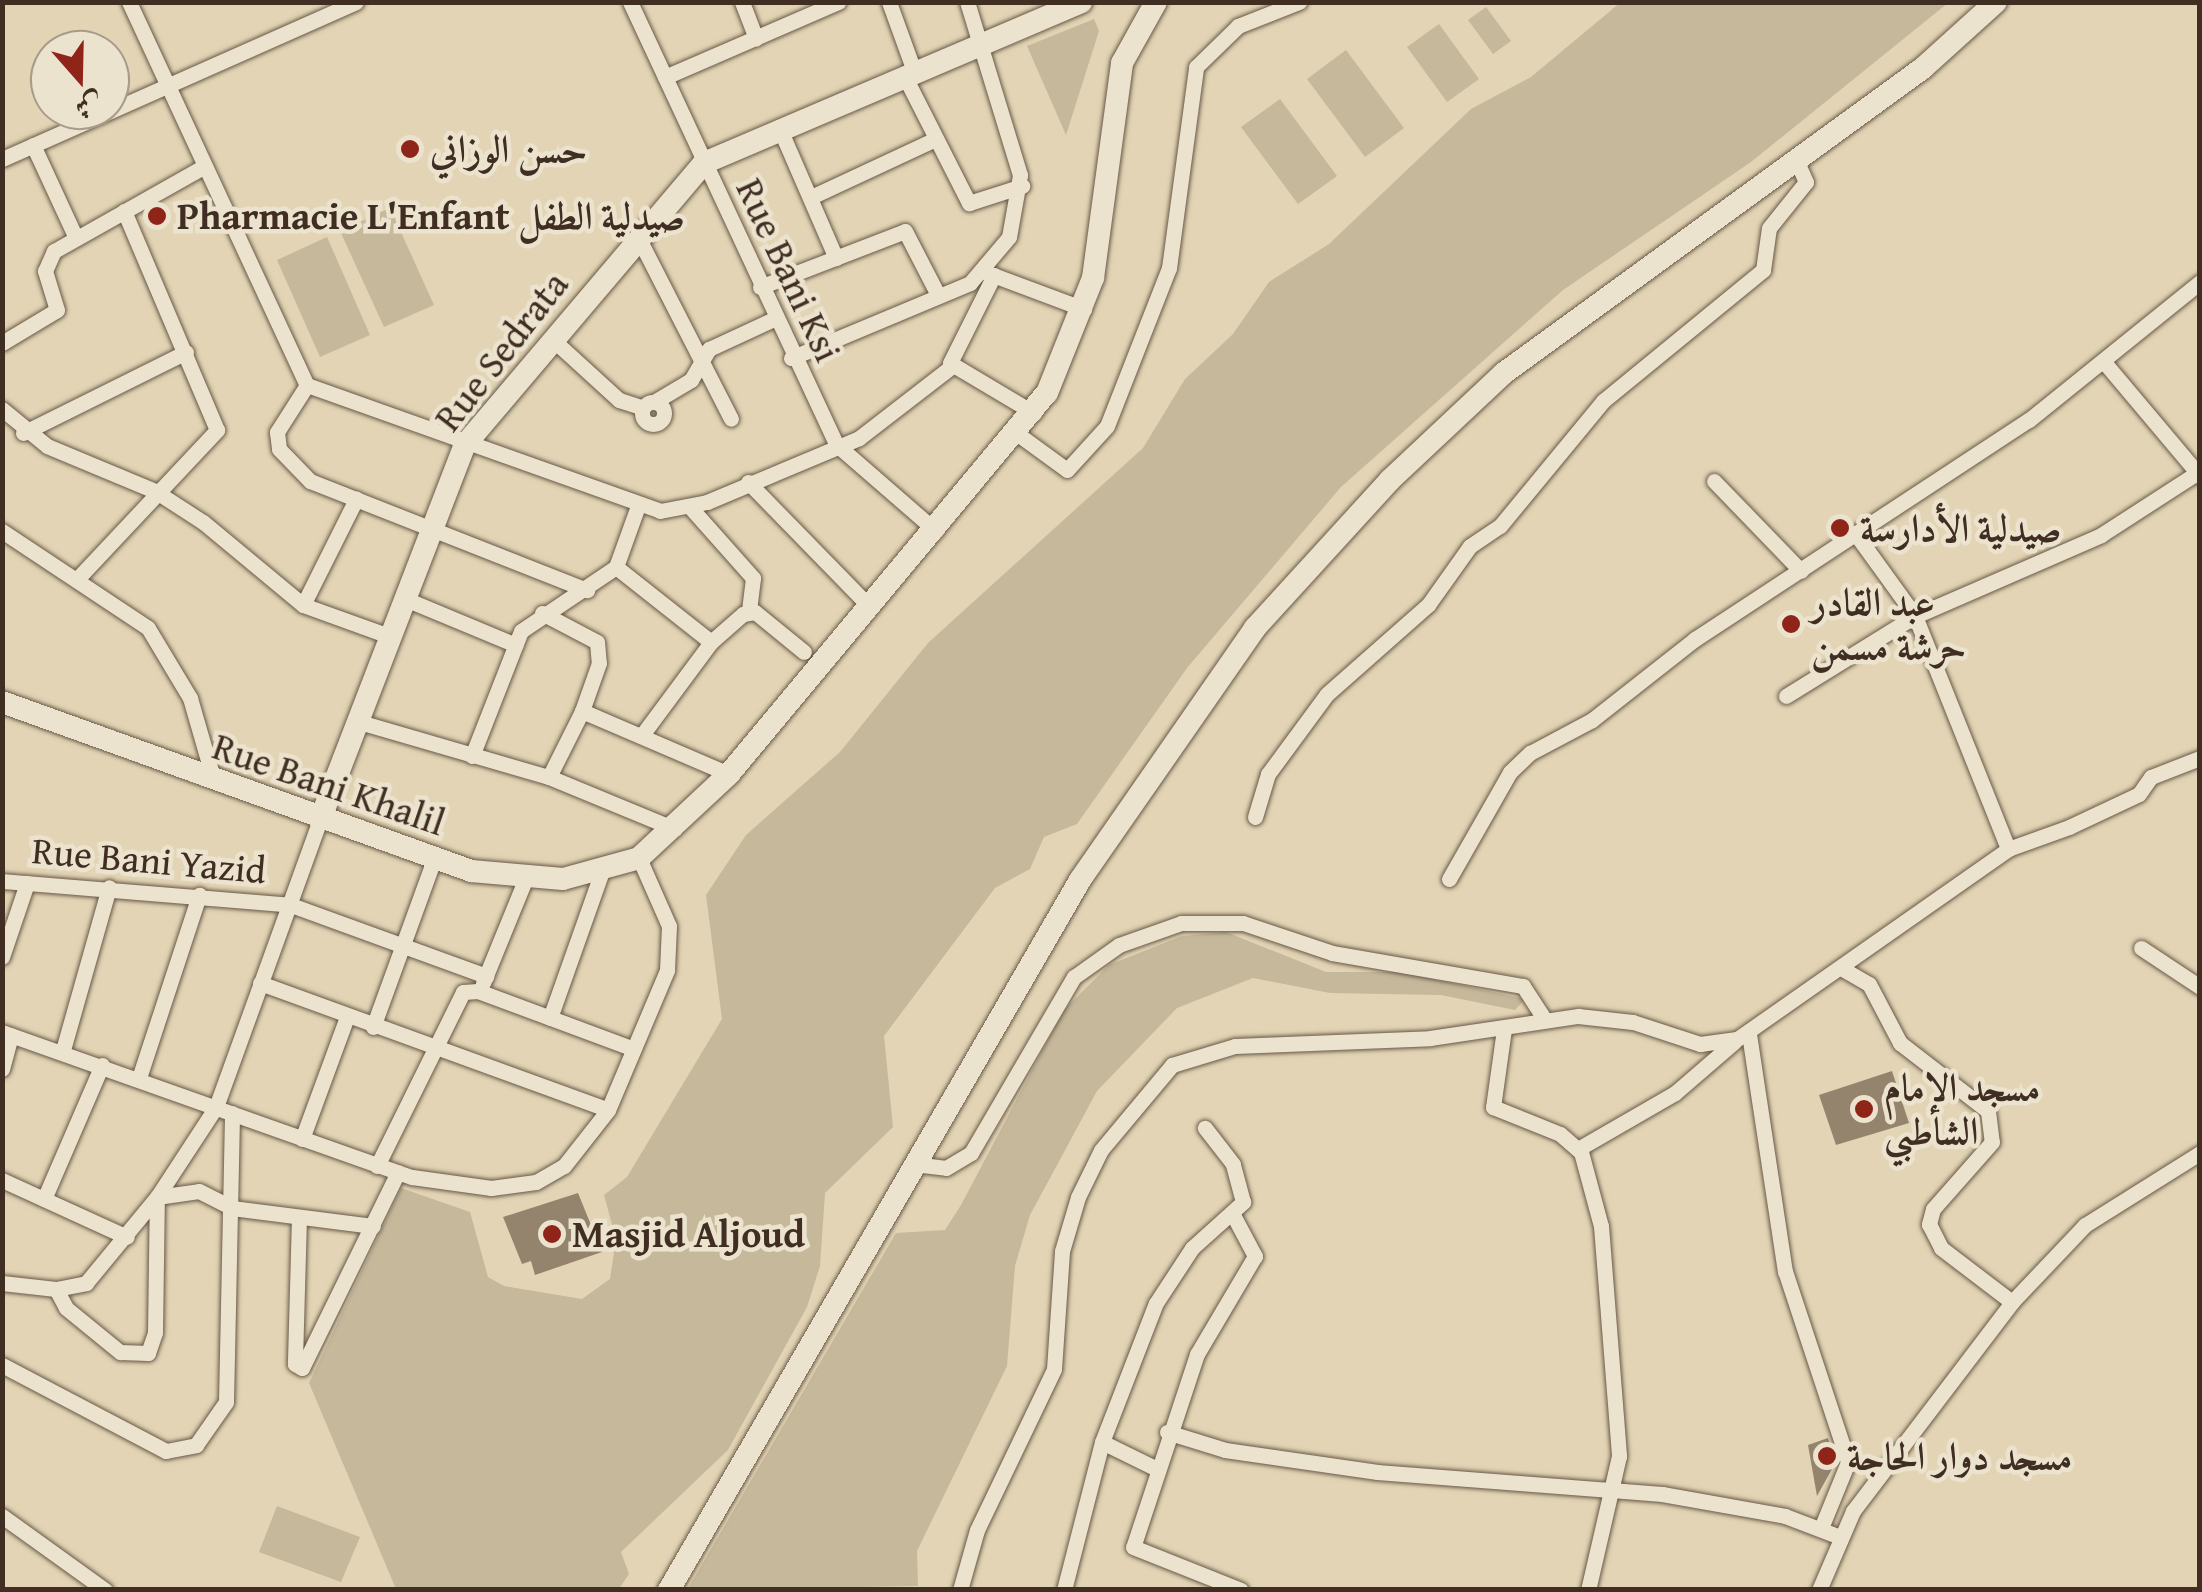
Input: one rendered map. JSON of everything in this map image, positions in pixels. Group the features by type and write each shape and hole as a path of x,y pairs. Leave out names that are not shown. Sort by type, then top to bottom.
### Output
{"street":[{"path":"129,2 307,384 464,446 638,506 690,507 872,431 951,367 989,273 1009,237 1022,186 967,2"},
{"path":"2,159 356,2"},
{"name":"Rue Bani Ksi","path":"630,2 791,358 837,445 936,532"},
{"path":"742,2 756,38"},
{"path":"665,77 838,2"},
{"path":"889,2 933,140 944,145 970,204 1022,186"},
{"name":"Rue Sedrata","path":"224,1110 260,983 356,721 464,446 551,338 704,163 779,127 1081,2"},
{"name":"Rue Bani Khalil","path":"2,702 434,858 524,880 602,872 639,858 676,828 729,774 1019,436 1034,413 1084,308 1098,252 1111,104 1122,63 1156,2"},
{"path":"1019,436 1067,470 1081,464 1107,426 1169,268 1196,67 1238,26 1298,2"},
{"path":"668,1590 914,1164 1142,781 1298,577 1515,364 1923,68 1996,2"},
{"path":"779,127 836,258"},
{"path":"811,197 933,140"},
{"path":"33,145 76,238"},
{"path":"1255,816 1268,774 1328,694 1428,605 1470,546 1500,526 1603,400 1754,281 1768,257 1772,222 1804,188 1796,160"},
{"path":"2,343 56,310 46,260 76,238 204,166"},
{"path":"79,577 154,491 217,430 124,210"},
{"path":"760,287 906,231 938,295"},
{"path":"638,237 731,419"},
{"path":"791,358 989,273 1084,308"},
{"path":"1448,879 1518,764 2104,362 2200,282"},
{"path":"551,338 620,400 649,405 691,380 714,346 774,319"},
{"path":"23,432 186,352"},
{"path":"1786,696 1915,616 2101,535 2198,475 2104,362"},
{"path":"951,367 1034,413"},
{"path":"307,384 280,421 279,449 310,480 431,524 587,590"},
{"path":"2,408 23,432 154,491 226,538 303,605 390,636"},
{"path":"1714,481 1801,571"},
{"path":"748,482 871,608"},
{"path":"303,605 356,499"},
{"path":"472,756 516,644 542,613 587,590 616,567 638,506"},
{"path":"642,736 710,642 748,611 754,578 690,507"},
{"path":"2,531 79,577 148,628 167,653 206,738 214,781"},
{"path":"1855,534 1915,616 2008,848"},
{"path":"616,567 710,642"},
{"path":"404,598 516,644"},
{"path":"748,611 804,652"},
{"path":"542,613 591,636 600,650 582,711 549,777"},
{"path":"582,711 729,774"},
{"path":"356,721 549,777 676,828"},
{"path":"1578,1149 1675,1093 1743,1036 2008,848 2113,807 2151,777 2200,758"},
{"path":"373,1028 434,858"},
{"path":"2,1068 7,1033 64,1050 398,1172 490,1188 536,1182 564,1166 608,1110 671,947 660,898 639,858"},
{"path":"550,1018 602,872"},
{"path":"377,1166 430,1048 459,995 482,983 524,880"},
{"name":"Rue Bani Yazid","path":"2,881 199,894 291,905 400,946 550,1018 634,1049"},
{"path":"2,957 27,883"},
{"path":"64,1050 110,887"},
{"path":"139,1078 199,894"},
{"path":"914,1164 946,1168 971,1153 1074,978 1119,945 1181,923 1243,922 1332,953 1523,986 1545,1020"},
{"path":"2141,948 2200,987"},
{"path":"1841,968 1868,984 1900,1042 1988,1111 1992,1142 1933,1208 1930,1231 2012,1302"},
{"path":"260,983 373,1028 608,1110"},
{"path":"302,1139 346,1017"},
{"path":"960,1590 976,1530 1054,1368 1062,1251 1078,1197 1102,1150 1156,1080 1189,1057 1234,1046 1504,1028 1545,1020 1614,1018 1688,1042 1743,1036"},
{"path":"1504,1028 1493,1107 1578,1149 1591,1171 1601,1226 1618,1445 1613,1488 1588,1590"},
{"path":"1743,1036 1782,1256 1849,1468 1821,1528"},
{"path":"44,1199 102,1065"},
{"path":"2,1283 56,1290 96,1276 224,1110"},
{"path":"2,1365 166,1451 196,1445 226,1402 232,1208 224,1110"},
{"path":"1064,1590 1102,1442 1170,1277 1232,1214 1242,1191 1205,1128"},
{"path":"1819,1590 1840,1536 2012,1302 2086,1225 2200,1153"},
{"path":"300,1217 298,1368 307,1364 398,1172"},
{"path":"2,1180 127,1238"},
{"path":"157,1197 199,1192 232,1208 373,1226"},
{"path":"56,1290 66,1308 120,1352 148,1353 155,1333 157,1197"},
{"path":"1232,1214 1256,1256 1211,1324 1167,1432 1132,1547 1241,1590"},
{"path":"1167,1432 1224,1450 1378,1472 1613,1488 1821,1528 1840,1536"},
{"path":"1102,1442 1155,1468"},
{"path":"2,1516 105,1590"}],"shaded area":[{"path":"1621,2 1948,3 1751,162 1563,290 1341,487 1187,668 1077,824 1044,837 1030,869 995,888 884,1036 893,1127 825,1193 820,1266 807,1307 728,1450 621,1552 629,1574 619,1589 396,1589 309,1383 401,1188 470,1212 488,1277 504,1286 582,1299 610,1279 616,1239 604,1195 627,1177 722,1019 706,895 746,835 840,752 928,643 1143,448 1185,379 1233,334 1269,282 1329,244 1471,109 1531,77"},
{"path":"1486,7 1511,41 1493,54 1468,20"},
{"path":"1094,19 1099,31 1066,135 1027,46"},
{"path":"1439,24 1479,79 1447,102 1407,47"},
{"path":"1346,50 1404,128 1365,157 1307,79"},
{"path":"1280,99 1337,176 1298,204 1241,127"},
{"path":"390,208 434,305 384,327 340,231"},
{"path":"327,237 370,335 320,357 277,260"},
{"path":"1226,932 1326,972 1400,972 1525,999 1515,1010 1441,995 1330,993 1253,978 1177,1008 1097,1091 1030,1215 1015,1266 1007,1366 917,1551 918,1586 687,1590 896,1233 945,1230 1064,1010 1109,965 1182,936"},
{"path":"277,1506 360,1537 341,1582 259,1552"}],"building":[{"name":"مسجد الإمام الشاطبي","path":"1892,1071 1909,1123 1836,1145 1819,1095"},
{"name":"Masjid Aljoud","path":"578,1193 602,1252 535,1275 531,1261 522,1264 503,1217"},
{"path":"1828,1438 1836,1462 1817,1496 1808,1445"}],"place":[{"name":"حسن الوزاني","path":"410,149"},
{"name":"Pharmacie L'Enfant صيدلية الطفل","path":"157,216"},
{"name":"صيدلية الأدارسة","path":"1840,528"},
{"name":"عبد القادر حرشة مسمن","path":"1791,624"},
{"name":"مسجد الإمام الشاطبي","path":"1864,1109"},
{"name":"Masjid Aljoud","path":"552,1234"},
{"name":"مسجد دوار الحاجة","path":"1827,1456"}]}
